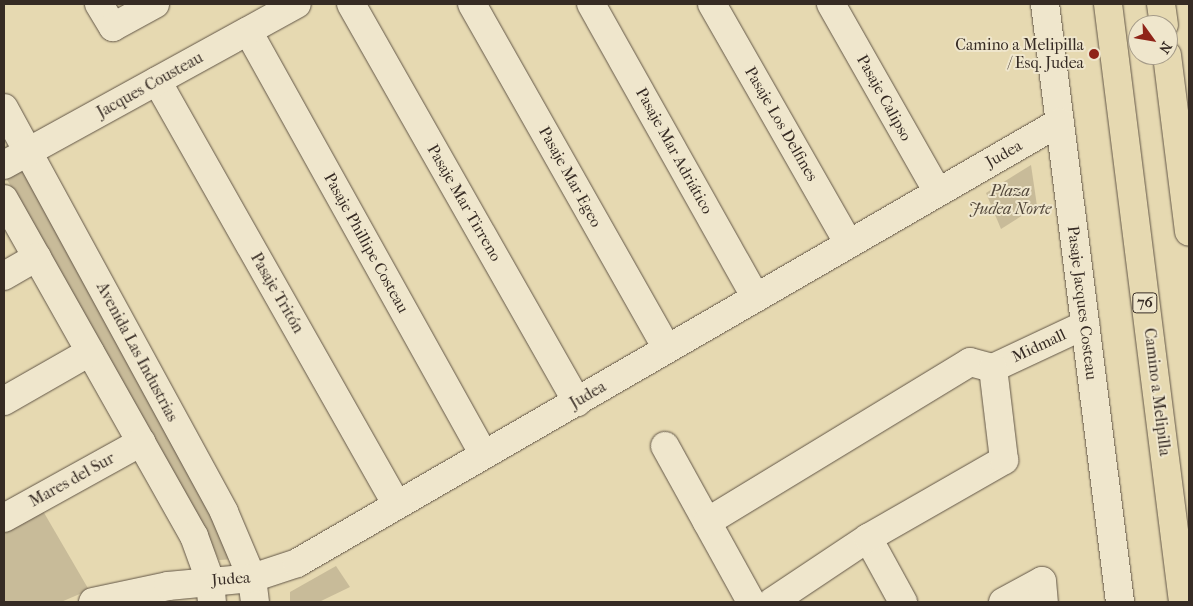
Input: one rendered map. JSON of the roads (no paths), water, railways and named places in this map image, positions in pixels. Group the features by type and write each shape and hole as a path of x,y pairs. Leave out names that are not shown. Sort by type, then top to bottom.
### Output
{"main road":[{"name":"Camino a Melipilla","path":"1108,4 1183,602"},
{"path":"1169,65 1189,232"}],"street":[{"path":"99,4 113,28 155,4"},
{"name":"Jacques Cousteau","path":"4,165 297,4"},
{"name":"Pasaje Mar Tirreno","path":"352,4 577,402"},
{"name":"Pasaje Mar Egeo","path":"472,4 667,349"},
{"name":"Pasaje Mar Adriático","path":"591,4 756,298"},
{"name":"Pasaje Los Delfines","path":"712,4 849,244"},
{"name":"Pasaje Calipso","path":"831,4 938,192"},
{"name":"Pasaje Jacques Costeau","path":"1045,4 1120,602"},
{"name":"Pasaje Phillipe Costeau","path":"248,31 484,455"},
{"name":"Pasaje Tritón","path":"157,81 397,506"},
{"name":"Avenida Las Industrias","path":"4,108 224,512 254,590"},
{"name":"Judea","path":"93,602 143,590 254,590 297,563 1060,122"},
{"path":"4,199 194,536 211,591"},
{"path":"4,276 37,257"},
{"name":"Midmall","path":"993,368 1085,325"},
{"path":"4,400 90,352"},
{"path":"707,522 970,362 993,368 1004,460 868,538 772,602"},
{"name":"Mares del Sur","path":"4,518 141,442"},
{"path":"665,446 751,602"},
{"path":"868,538 903,602"},
{"path":"1003,602 1042,581 1044,602"}],"place":[{"name":"Camino a Melipilla / Esq. Judea","path":"1094,54"}],"park label":[{"name":"Plaza Judea Norte","path":"1010,200"}]}
